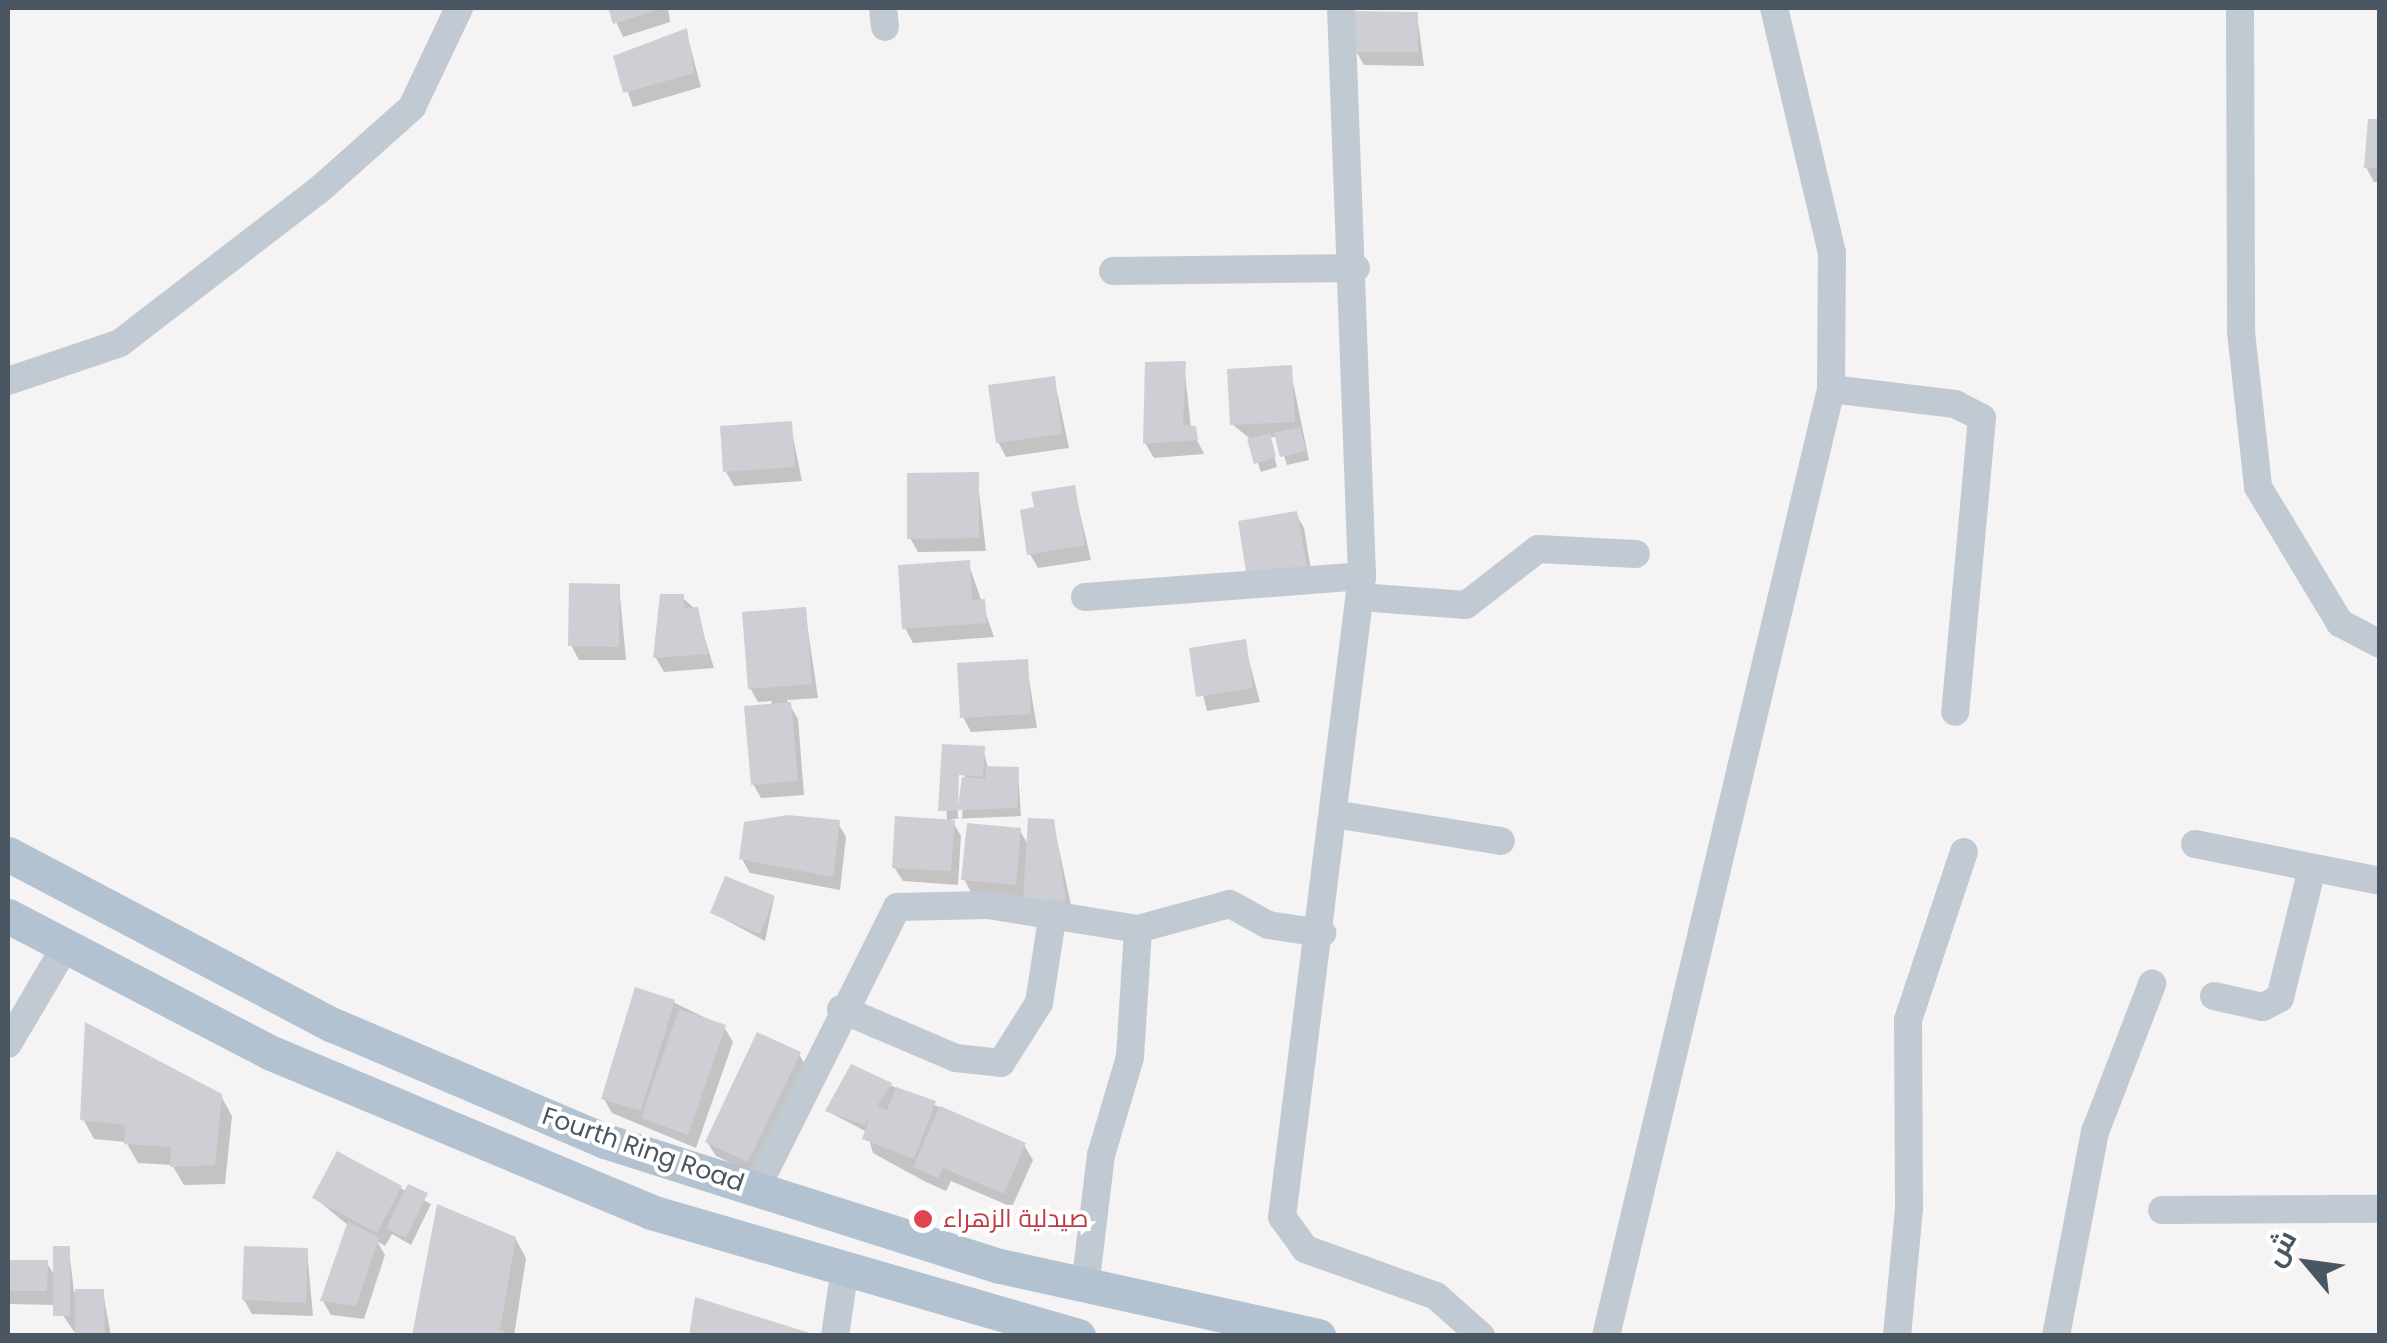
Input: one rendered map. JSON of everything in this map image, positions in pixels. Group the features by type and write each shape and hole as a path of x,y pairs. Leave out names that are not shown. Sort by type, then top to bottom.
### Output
{"main road":[{"name":"Fourth Ring Road","path":"8,854 466,1085 756,1189 1085,1288 1318,1336"},
{"name":"Fourth Ring Road","path":"8,916 64,949 388,1106 651,1212 844,1274 1078,1336"}],"street":[{"path":"8,381 120,343 319,190 412,107 459,8"},
{"path":"1341,8 1356,268 1361,586 1286,1229 1322,1257 1436,1296 1481,1336"},
{"path":"1606,1336 1831,389 1832,253 1774,8"},
{"path":"2240,8 2241,332 2258,487 2340,623 2380,644"},
{"path":"1113,271 1356,268"},
{"path":"1831,389 1955,404 1982,418 1955,712"},
{"path":"1084,597 1361,586 1466,605 1538,549 1636,554"},
{"path":"1334,814 1501,841"},
{"path":"2195,844 2380,881"},
{"path":"1897,1336 1909,1208 1905,1043 1964,852"},
{"path":"2214,996 2263,1007 2280,998 2312,869"},
{"path":"756,1189 841,1010 908,901 1052,913 1138,930 1230,904 1268,926 1322,933"},
{"path":"841,1010 956,1058 1001,1063 1038,1003 1052,913"},
{"path":"1085,1288 1102,1154 1130,1057 1138,930"},
{"path":"8,1044 64,949"},
{"path":"2056,1336 2095,1132 2152,984"},
{"path":"2162,1210 2380,1209"},
{"path":"835,1336 844,1274"}],"building":[{"path":"608,8 662,8 613,24"},
{"path":"1354,11 1418,12 1418,52 1353,52"},
{"path":"687,28 694,73 623,93 613,56"},
{"path":"2368,119 2380,119 2380,168 2364,168"},
{"path":"1186,361 1183,425 1196,426 1198,440 1143,444 1145,362"},
{"path":"1292,365 1295,422 1230,425 1227,369"},
{"path":"1055,376 1062,434 996,443 988,385"},
{"path":"792,421 795,467 723,472 720,426"},
{"path":"1300,427 1306,451 1280,457 1274,433"},
{"path":"1270,433 1276,457 1254,464 1247,439"},
{"path":"979,472 979,538 907,539 907,473"},
{"path":"1075,485 1085,545 1027,555 1020,510 1034,507 1031,492"},
{"path":"1297,511 1307,568 1247,578 1238,521"},
{"path":"970,560 972,600 985,599 987,623 902,629 898,565"},
{"path":"569,583 620,584 619,647 568,646"},
{"path":"660,594 684,594 684,608 698,607 708,654 653,658"},
{"path":"806,607 812,684 748,689 742,612"},
{"path":"1246,639 1253,688 1196,697 1189,648"},
{"path":"1028,659 1031,714 960,718 957,663"},
{"path":"791,702 798,781 751,785 744,706"},
{"path":"942,744 985,746 983,777 959,775 958,806 962,777 985,779 986,766 1019,767 1017,808 938,811"},
{"path":"788,815 840,820 833,877 739,859 744,822"},
{"path":"895,816 955,820 951,871 892,868"},
{"path":"1028,818 1054,819 1066,900 1049,909 1023,902"},
{"path":"967,823 1021,828 1016,885 961,880"},
{"path":"725,876 775,896 760,934 710,913"},
{"path":"635,987 675,1000 641,1111 601,1099"},
{"path":"679,1009 726,1025 688,1135 641,1118"},
{"path":"85,1022 222,1094 215,1165 170,1167 171,1147 124,1144 125,1125 80,1120"},
{"path":"757,1032 801,1052 748,1162 705,1142"},
{"path":"851,1064 892,1083 864,1125 825,1111"},
{"path":"896,1087 936,1101 914,1159 862,1139 874,1105 887,1110"},
{"path":"940,1106 1026,1143 1004,1194 943,1168 938,1178 913,1167"},
{"path":"337,1151 402,1186 377,1233 312,1198"},
{"path":"408,1184 428,1193 406,1238 386,1228"},
{"path":"437,1204 516,1237 500,1330 515,1336 412,1336"},
{"path":"348,1221 379,1238 356,1306 320,1301"},
{"path":"53,1246 70,1246 70,1316 53,1316"},
{"path":"244,1246 308,1248 306,1303 242,1300"},
{"path":"8,1260 48,1260 47,1291 8,1291"},
{"path":"75,1289 104,1289 105,1336 75,1336"},
{"path":"695,1297 816,1335 816,1336 689,1336"}],"place":[{"name":"صيدلية الزهراء","path":"923,1219"}]}
